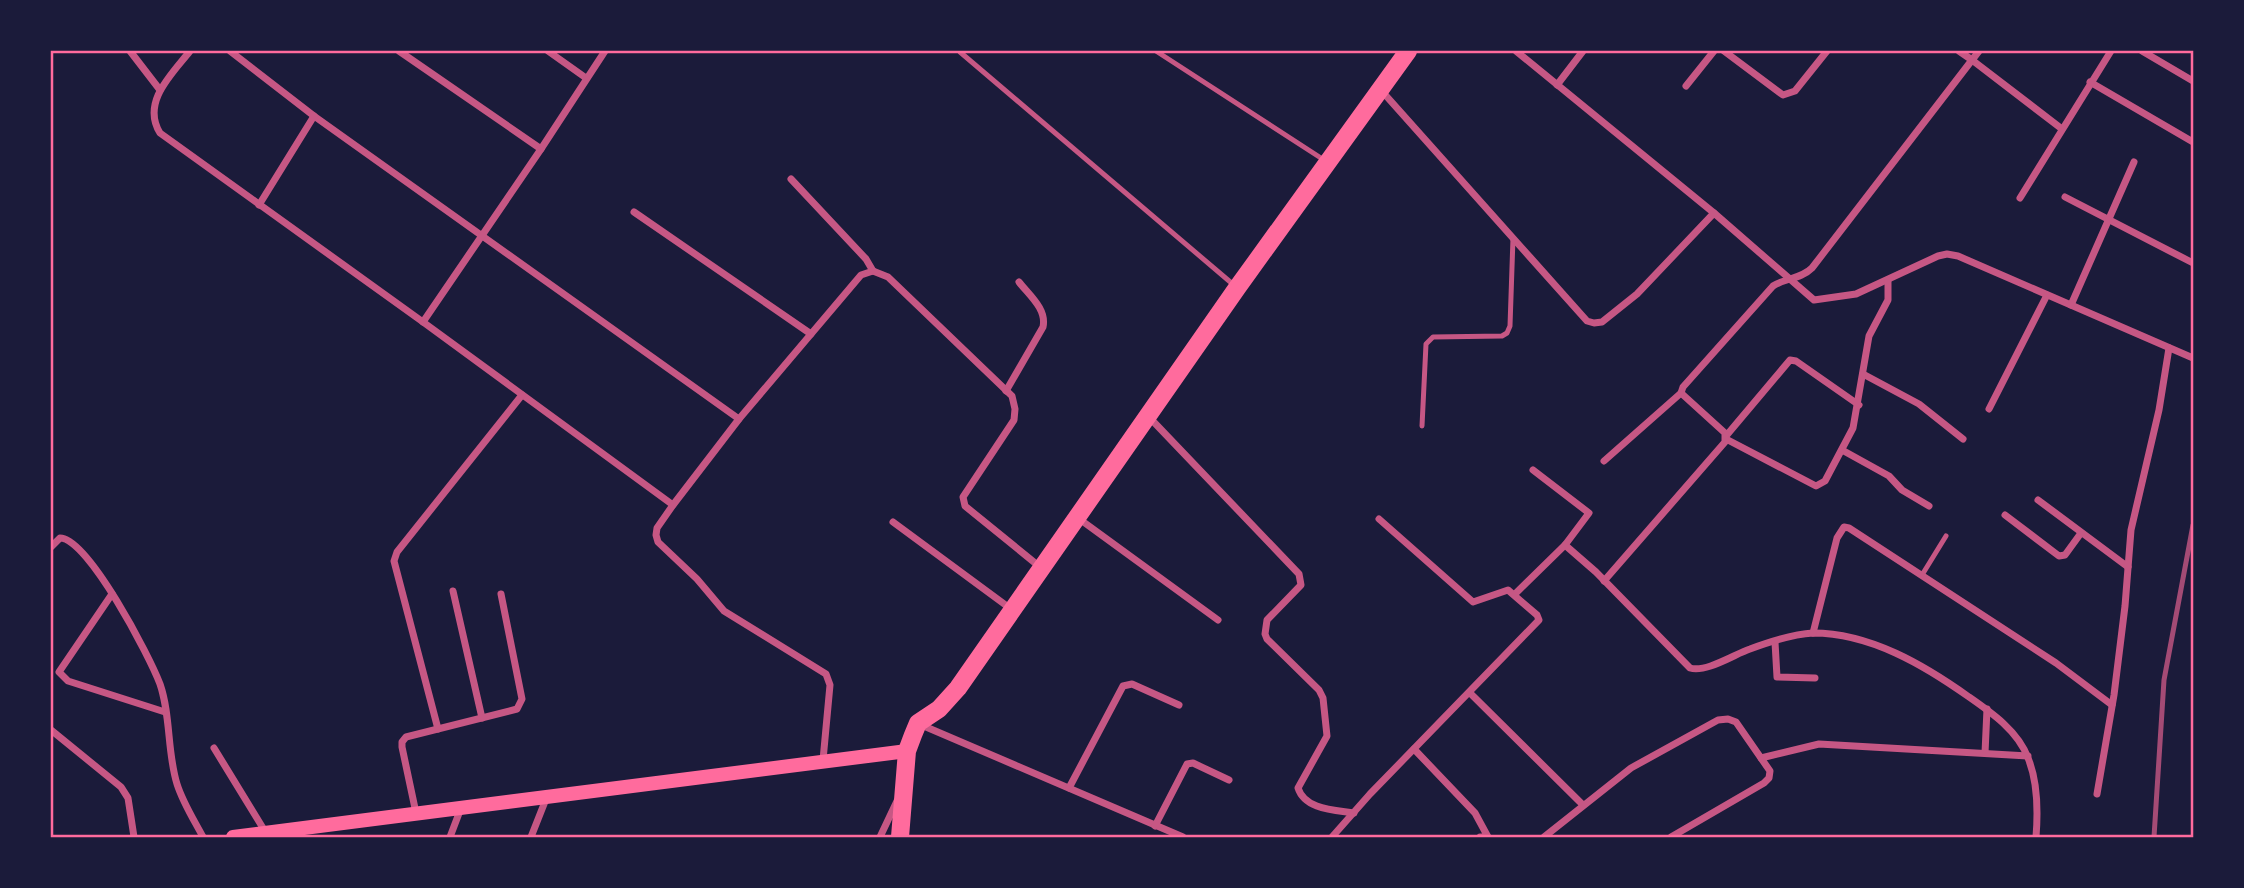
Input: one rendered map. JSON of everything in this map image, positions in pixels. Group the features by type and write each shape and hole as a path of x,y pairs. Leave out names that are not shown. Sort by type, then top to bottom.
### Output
{"highway":[{"path":"900,837 907,751 918,723 950,699 1237,288 1408,51"}],"main road":[{"path":"233,837 907,751"}],"street":[{"path":"130,51 160,90"},
{"path":"190,51 160,90 153,108 153,122 160,133 673,505"},
{"path":"230,51 314,116 739,419"},
{"path":"399,51 541,149"},
{"path":"548,51 586,78"},
{"path":"423,322 605,51"},
{"path":"1516,51 1714,213 1814,300 1856,294 1947,254 1958,256 2193,358"},
{"path":"1557,85 1583,51"},
{"path":"1686,86 1714,51"},
{"path":"1724,51 1783,94 1789,94 1795,91 1827,51"},
{"path":"1959,51 2062,129"},
{"path":"1604,461 1681,393 1683,387 1773,286 1812,268 1979,51"},
{"path":"2020,198 2111,51"},
{"path":"2142,51 2193,81"},
{"path":"2090,82 2193,142"},
{"path":"1380,88 1587,321 1602,322 1648,284 1714,213"},
{"path":"259,205 314,116"},
{"path":"2071,305 2134,162"},
{"path":"791,179 863,255 873,271 888,277 1012,396 1014,420 963,497 963,502 1041,568"},
{"path":"2065,197 2193,263"},
{"path":"634,212 811,334"},
{"path":"823,760 830,679 724,611 697,579 658,542 656,535 657,528 673,505 739,419 861,275 873,271"},
{"path":"1681,393 1726,437 1816,486 1825,481 1853,428 1869,336 1888,300 1888,280"},
{"path":"1006,391 1045,319 1043,312 1019,282"},
{"path":"1989,409 2047,295"},
{"path":"2097,794 2125,607 2131,530 2157,417 2169,348"},
{"path":"1604,580 1790,360 1796,360 1859,405"},
{"path":"1863,373 1919,404 1963,439"},
{"path":"438,729 394,561 397,552 522,395"},
{"path":"1149,416 1299,574 1301,585 1264,626 1268,639 1319,690 1323,698 1327,736 1298,788 1300,793 1320,808 1354,813"},
{"path":"1842,450 1889,477 1902,490 1929,506"},
{"path":"1514,594 1564,545 1589,513 1533,470"},
{"path":"2038,500 2128,567"},
{"path":"2005,515 2059,556 2065,555 2081,533"},
{"path":"1078,517 1218,620"},
{"path":"1332,837 1539,620 1514,594 1504,590 1473,602 1379,519"},
{"path":"893,522 1013,610"},
{"path":"1813,633 1837,538 1844,527 1849,527 2056,663 2112,705"},
{"path":"51,547 60,538 67,538 79,548 112,594 156,674 163,693 177,783 203,837"},
{"path":"1564,545 1604,580 1686,664 1696,670 1775,642 1813,633 1840,636 1892,651 1943,679 1987,709 2010,730 2028,756 2035,785 2036,837"},
{"path":"453,591 482,718"},
{"path":"59,672 112,594"},
{"path":"416,813 402,742 406,737 517,709 521,705 501,594"},
{"path":"1775,642 1777,677 1815,678"},
{"path":"51,667 68,681 165,712"},
{"path":"1069,788 1123,686 1132,684 1179,705"},
{"path":"1471,692 1583,805"},
{"path":"1985,753 1987,709"},
{"path":"1544,837 1631,768 1718,720 1736,722 1770,771 1769,778 1671,837"},
{"path":"918,723 1182,837"},
{"path":"51,730 121,787 128,798 134,837"},
{"path":"1761,758 1819,744 2028,756"},
{"path":"214,748 266,833"},
{"path":"1413,750 1475,813 1488,837 1479,837"},
{"path":"1156,826 1186,764 1193,763 1229,780"},
{"path":"880,837 904,785"},
{"path":"531,837 546,799"},
{"path":"450,837 461,807"}],"lane":[{"path":"1156,51 1328,163"},
{"path":"960,52 1237,288"},
{"path":"1422,426 1428,340 1433,337 1502,336 1507,333 1510,326 1513,237"},
{"path":"1922,575 1946,536"}],"railway":[{"path":"2154,837 2164,680 2193,525"}]}
